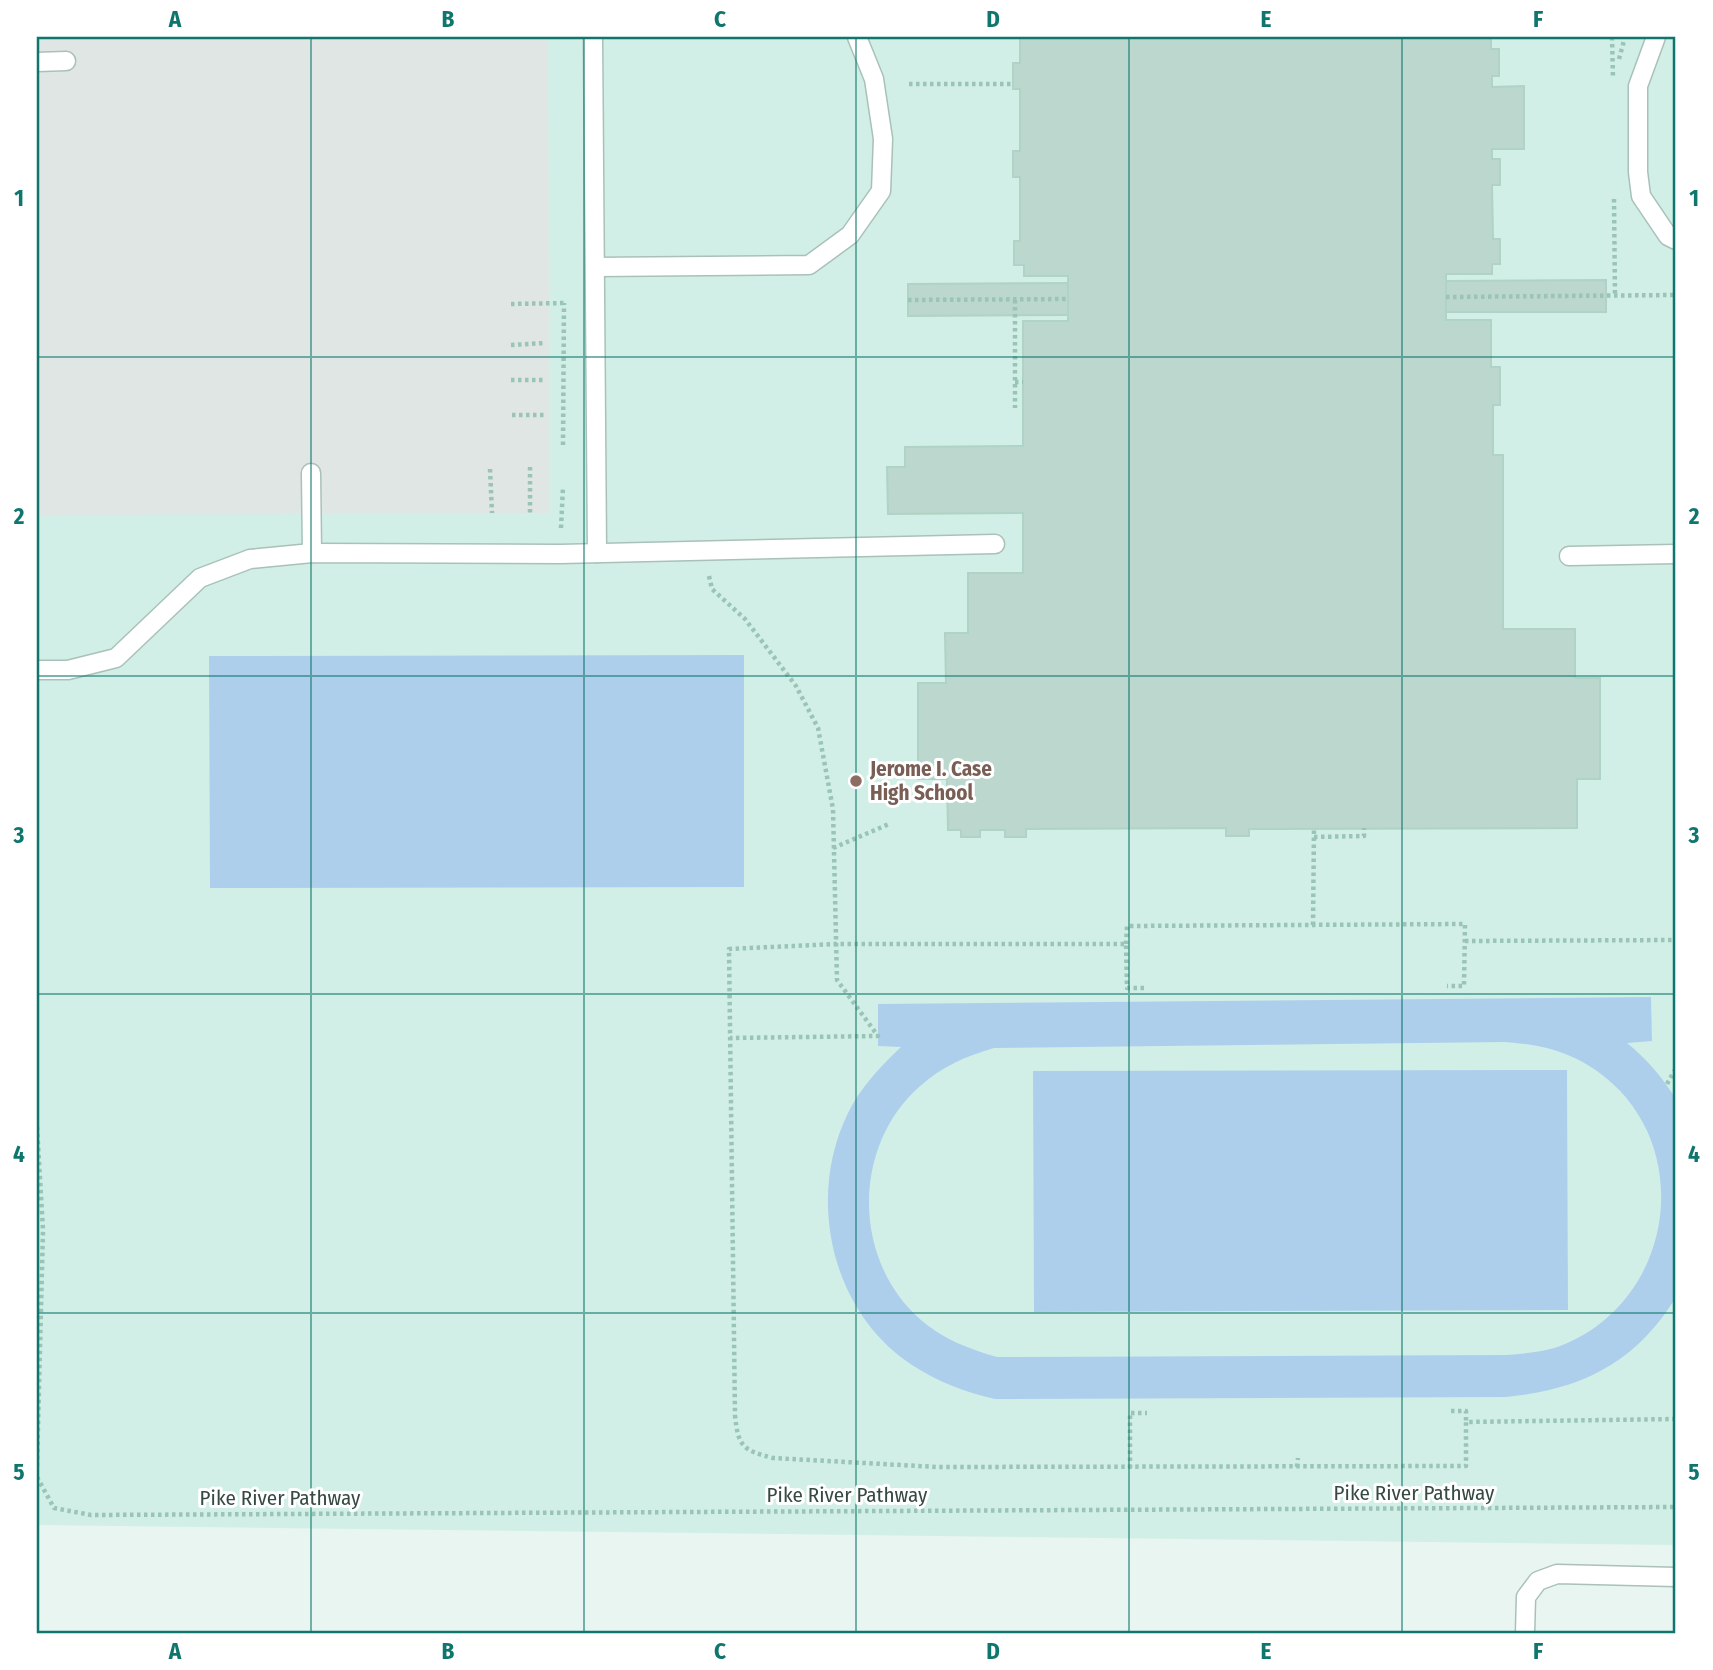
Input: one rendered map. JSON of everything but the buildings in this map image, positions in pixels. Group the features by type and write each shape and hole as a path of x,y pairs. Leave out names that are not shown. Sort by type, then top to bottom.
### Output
{"lane":[{"path":"593,37 597,553"},
{"path":"595,267 809,265 850,235 881,191 883,139 874,79 857,37"},
{"path":"1656,37 1638,86 1638,172 1641,196 1668,236 1676,240"},
{"path":"37,62 66,61"},
{"path":"311,472 312,553"},
{"path":"37,670 68,670 116,658 200,578 250,559 312,553 597,553 995,544"},
{"path":"1569,556 1676,554"},
{"path":"1525,1633 1526,1597 1538,1581 1548,1577 1557,1574 1676,1577"}],"path":[{"path":"909,84 1013,84"},
{"path":"1446,296 1676,295"},
{"path":"908,300 1068,299"},
{"path":"1016,300 1016,408"},
{"path":"563,445 564,303"},
{"path":"511,304 575,303"},
{"path":"511,345 545,343"},
{"path":"511,380 545,380"},
{"path":"1016,382 1023,382"},
{"path":"512,415 547,415"},
{"path":"530,467 530,513"},
{"path":"491,468 492,513"},
{"path":"561,531 563,487"},
{"path":"709,576 712,589 745,619 796,687 818,728 833,809 836,980 878,1036 730,1038"},
{"path":"833,848 889,824"},
{"path":"1313,925 1314,828"},
{"path":"1314,837 1364,836 1364,828"},
{"path":"1144,988 1127,988 1127,926 1465,924 1464,986 1447,986"},
{"path":"1295,925 1295,932"},
{"path":"1465,941 1676,940"},
{"path":"1126,944 835,944 729,949 734,1415 737,1437 750,1452 772,1458 937,1467 1466,1466 1466,1411 1451,1411"},
{"path":"1667,1084 1676,1068"},
{"path":"37,1127 43,1230 37,1468"},
{"path":"1130,1468 1130,1413 1147,1413"},
{"path":"1466,1422 1676,1419"},
{"path":"1297,1458 1297,1467"},
{"name":"Pike River Pathway","path":"37,1477 54,1508 91,1515 1676,1507"}],"shaded area":[{"name":"Jerome I. Case High School","path":"37,37 1676,37 1676,1545 37,1525"},
{"path":"44,37 548,37 550,513 37,515 37,49"},
{"path":"744,655 744,887 210,888 209,656"},
{"path":"1651,997 1652,1041 1627,1043 1654,1069 1676,1099 1676,1297 1644,1339 1604,1369 1559,1388 1506,1397 995,1399 962,1390 912,1365 884,1342 862,1315 845,1284 834,1251 828,1216 829,1181 835,1146 858,1095 901,1047 878,1046 878,1004","holes":["1516,1043 1547,1048 1576,1059 1622,1093 1646,1128 1659,1168 1661,1210 1652,1251 1633,1289 1604,1321 1558,1347 1507,1355 997,1357 957,1343 929,1327 898,1295 882,1267 872,1236 869,1204 872,1171 881,1140 897,1112 919,1087 945,1068 974,1055 994,1048"]},
{"path":"1567,1070 1568,1310 1034,1312 1033,1071"}],"place":[{"name":"Jerome I. Case High School","path":"856,781"}]}
